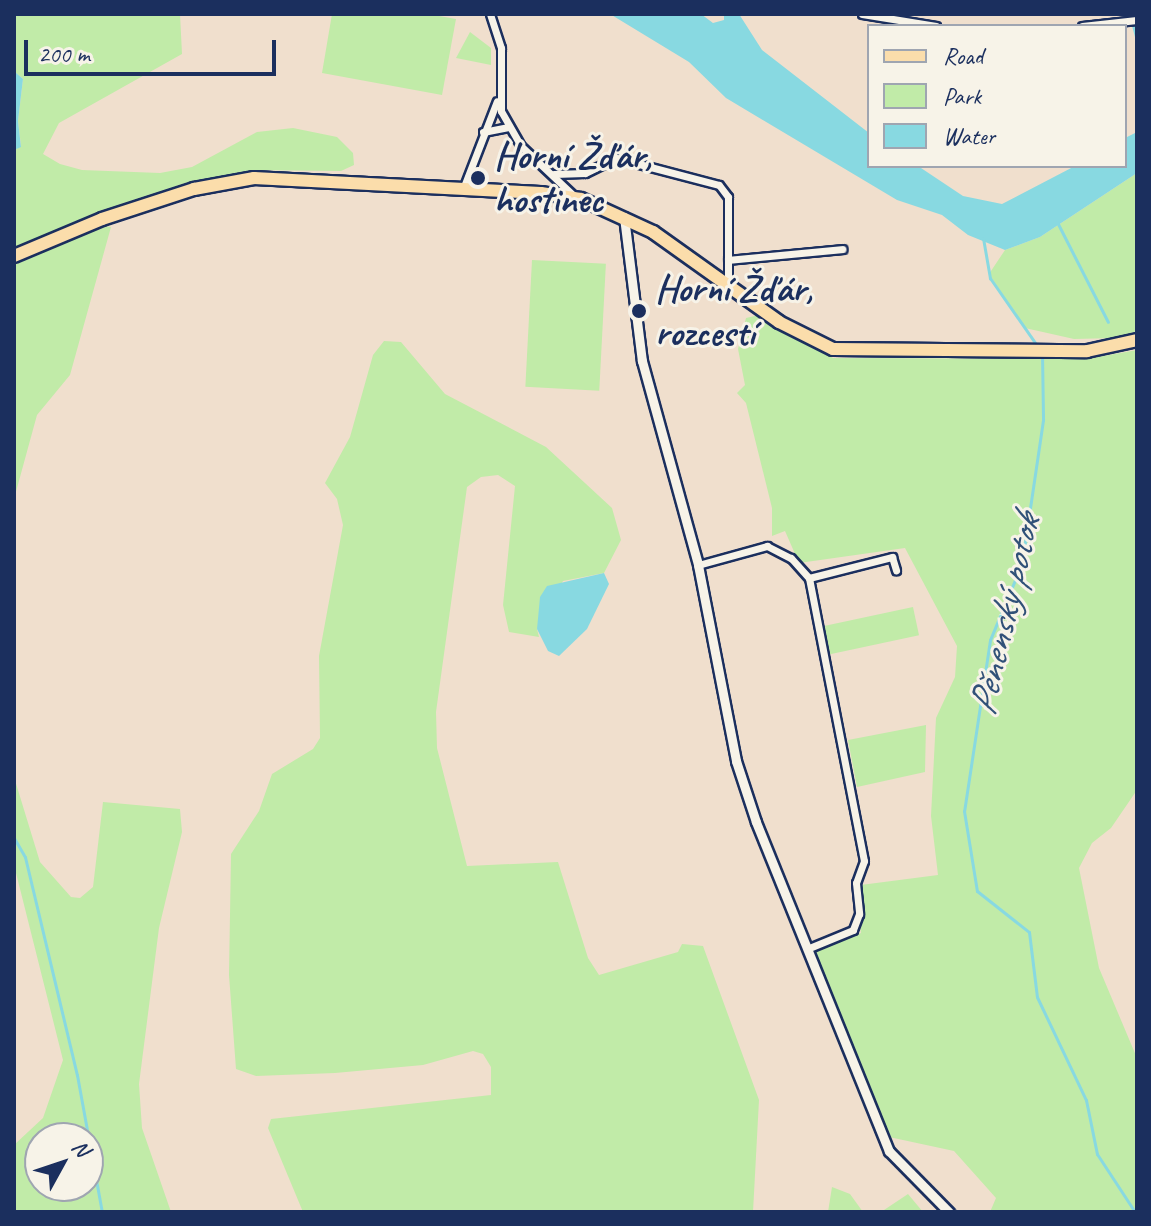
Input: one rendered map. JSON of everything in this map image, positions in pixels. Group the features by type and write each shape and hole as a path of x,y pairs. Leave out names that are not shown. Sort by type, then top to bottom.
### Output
{"main road":[{"path":"14,256 102,219 194,189 254,178 576,197 624,217 806,338 854,353 1087,351 1137,340"}],"street":[{"path":"463,189 498,100 503,61 490,14"},
{"path":"862,14 924,24"},
{"path":"1100,24 1137,20"},
{"path":"498,100 509,127 531,157 554,174 576,197"},
{"path":"483,132 509,127"},
{"path":"554,174 585,173 616,158 719,185 728,197 728,285"},
{"path":"624,217 642,361 698,565 736,761 807,949 889,1151 943,1210"},
{"path":"728,260 842,249"},
{"path":"698,565 767,546 791,558 809,578 864,861 856,883 859,914 853,930 807,949"},
{"path":"809,578 892,557 896,570"}],"green space":[{"path":"14,14 180,14 182,54 59,123 43,154 60,164 82,170 160,173 192,167 257,132 293,128 337,137 353,153 354,165 341,171 254,170 192,181 100,211 14,248 14,150 21,146 18,121 23,79 14,71"},
{"path":"332,14 428,14 456,19 442,95 322,73"},
{"path":"470,32 491,48 491,65 456,58"},
{"path":"1137,173 1137,331 1117,338 1074,339 1025,328 989,274 1005,250 1040,237"},
{"path":"105,226 111,227 70,375 37,415 14,499 14,265"},
{"path":"532,260 606,264 599,391 525,387"},
{"path":"759,315 833,358 1086,359 1137,350 1137,790 1111,828 1092,843 1079,868 1099,968 1137,1058 1137,1212 990,1212 996,1198 954,1151 889,1137 813,952 861,933 853,886 938,875 931,816 936,718 955,677 957,646 905,548 799,563 785,531 772,536 772,508 746,403 737,393 745,385 738,349 746,318"},
{"path":"384,341 401,342 445,394 546,447 612,508 621,540 604,573 563,581 537,629 539,637 509,632 503,605 515,486 498,475 481,477 467,487 436,712 437,748 467,866 558,862 588,958 599,975 678,952 682,944 703,946 759,1100 753,1212 303,1212 268,1128 271,1119 491,1095 491,1067 483,1054 473,1051 423,1065 335,1073 256,1076 236,1069 229,975 231,854 259,811 272,774 313,749 320,738 319,656 343,525 337,499 325,483 350,437 373,355"},
{"path":"913,607 919,635 830,654 824,626"},
{"path":"926,725 925,772 857,787 848,740"},
{"path":"14,777 40,862 71,897 80,898 93,887 103,802 180,809 182,832 159,928 139,1084 142,1128 171,1212 14,1212 14,1145 24,1136 24,1202 104,1202 104,1122 39,1122 43,1118 63,1060 14,865"},
{"path":"832,1187 850,1194 863,1212 828,1212"},
{"path":"908,1194 923,1212 881,1212"}],"water":[{"path":"610,14 701,14 713,23 724,20 724,14 739,14 762,50 867,131 867,168 921,168 963,196 1002,204 1071,168 1127,168 1127,137 1137,132 1137,173 1040,237 1005,250 968,235 942,215 897,200 726,98 689,62"},
{"path":"14,71 23,79 18,121 21,147 14,150"},
{"path":"604,573 609,584 587,629 559,656 548,651 537,629 540,597 547,586"}],"waterway":[{"path":"1130,14 1137,40"},
{"path":"1057,222 1108,322"},
{"name":"Pěnenský potok","path":"983,238 990,278 1038,347"},
{"name":"Pěnenský potok","path":"1042,353 1043,420 1022,563 990,640 964,811 977,891 1029,932 1037,997 1086,1100 1097,1154 1135,1212"},
{"path":"14,838 25,857 77,1075 102,1212"}],"place":[{"name":"Horní Žďár, hostinec","path":"478,178"},
{"name":"Horní Žďár, rozcestí","path":"639,311"}]}
